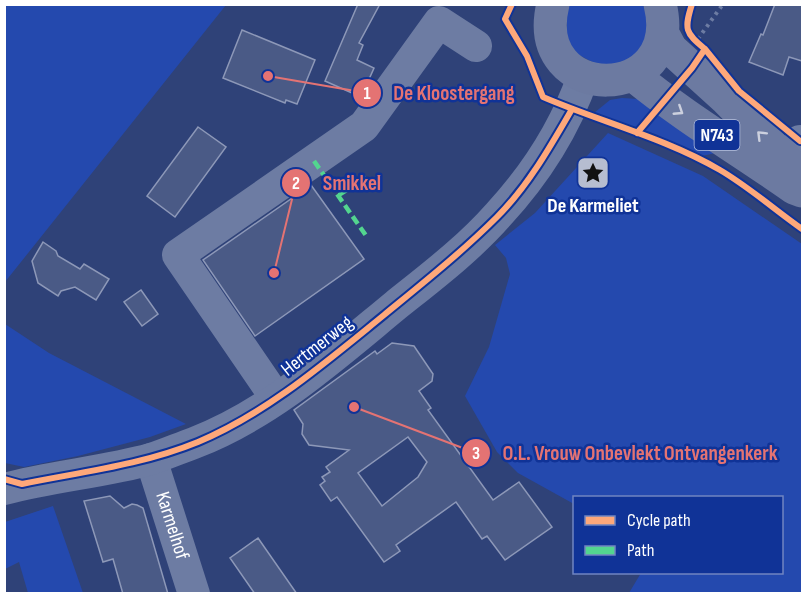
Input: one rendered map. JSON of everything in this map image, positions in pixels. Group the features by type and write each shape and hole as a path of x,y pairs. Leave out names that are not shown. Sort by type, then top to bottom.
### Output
{"main road":[{"path":"544,9 549,33 561,60 571,70 593,80 614,81 633,75 681,38"},
{"name":"N743","path":"681,38 725,98 802,176"},
{"name":"N743","path":"633,75 673,107 794,188 802,191"}],"street":[{"path":"276,398 178,255 364,126 439,22 476,46"},
{"name":"Hertmerweg","path":"10,484 151,459 226,429 276,398 344,348 414,291 498,216 550,147 572,109 584,77"},
{"name":"Karmelhof","path":"151,459 194,594"}],"path":[{"path":"681,38 723,4"}],"shaded area":[{"path":"4,5 226,5 5,282"},
{"path":"567,5 643,5 648,29 641,53 609,71 566,48"},
{"path":"639,99 720,152 702,156 655,134 594,113 610,100"},
{"path":"608,133 703,176 802,244 802,593 629,593 640,574 783,574 783,496 573,496 573,503 518,473 497,452 465,396 489,347 510,274 506,258 495,245 535,213"},
{"path":"5,324 49,353 186,424 150,437 78,456 24,467 5,463"},
{"path":"53,506 83,593 28,593 19,562 5,569 5,522"}],"building":[{"path":"358,4 380,4 359,43 363,45 357,60 374,68 361,97 325,81"},
{"path":"775,4 802,4 802,61 789,57 783,75 749,62"},
{"path":"242,30 315,60 297,104 286,100 285,103 223,78"},
{"path":"198,127 226,147 175,217 147,196"},
{"path":"311,185 364,259 255,336 203,260"},
{"path":"43,242 56,251 58,256 80,269 84,264 109,279 96,300 75,287 61,291 58,296 38,283 32,261"},
{"path":"141,290 158,314 142,326 124,302"},
{"path":"392,343 414,346 433,374 432,381 419,391 431,408 428,410 493,500 519,482 552,527 505,560 487,536 482,539 456,502 396,545 400,551 384,562 337,497 331,501 320,485 325,481 322,477 330,472 326,467 349,450 309,445 302,434 303,424 294,410 375,351 377,354","holes":["408,437 427,462 418,477 382,506 358,473"]},
{"path":"110,496 124,508 132,504 143,508 168,594 123,594 113,559 103,562 84,501"},
{"path":"258,538 297,594 255,594 230,558"}],"marked path":[{"path":"314,161 367,237"},
{"path":"339,195 366,177"}],"cycle path":[{"path":"512,4 505,19 527,56 543,97 655,139 699,159 741,184 802,229"},
{"path":"637,133 692,68 705,49 693,39 688,30 692,4"},
{"path":"705,49 739,91 800,141"},
{"path":"4,479 22,484 155,457 198,442 248,417 318,368 456,255 497,217 529,179 572,109"}],"place":[{"name":"De Kloostergang","path":"268,76"},
{"name":"De Karmeliet","path":"593,173"},
{"name":"Smikkel","path":"274,273"},
{"name":"O.L. Vrouw Onbevlekt Ontvangenkerk","path":"354,407"}]}
